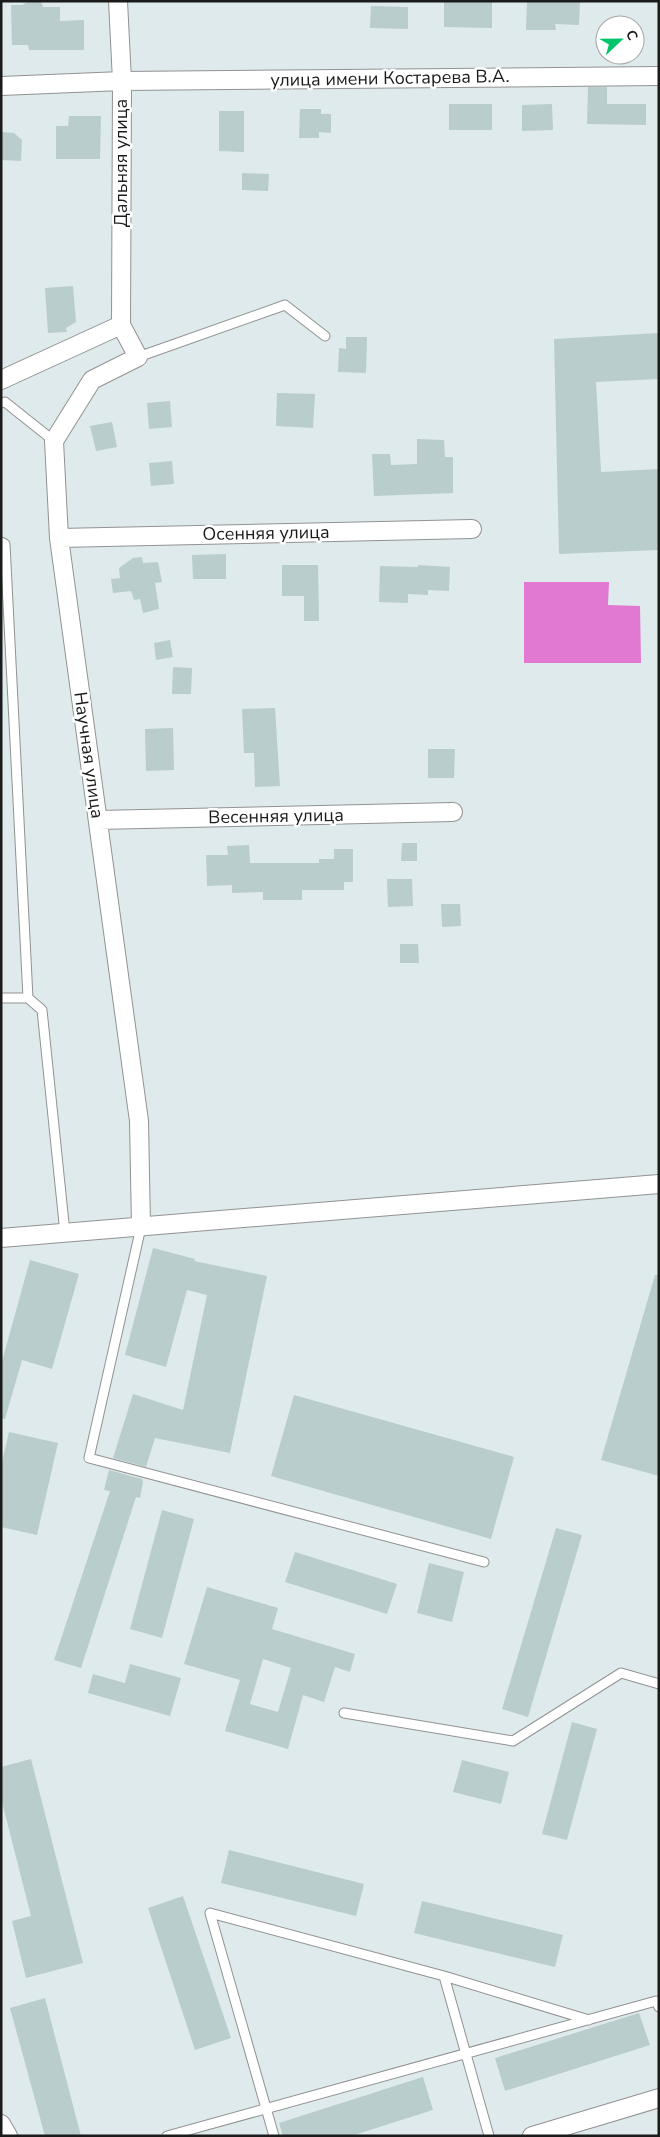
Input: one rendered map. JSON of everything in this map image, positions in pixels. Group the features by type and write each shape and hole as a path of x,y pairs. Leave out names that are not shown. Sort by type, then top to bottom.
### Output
{"street":[{"name":"Дальняя улица","path":"118,1 122,81 121,325"},
{"name":"улица имени Костарева В.А.","path":"1,86 122,81 659,76"},
{"path":"1,380 121,325 138,357 92,380 54,441"},
{"name":"Научная улица","path":"54,441 59,538 139,1121 141,1227"},
{"name":"Осенняя улица","path":"59,538 472,529"},
{"name":"Весенняя улица","path":"98,820 453,812"},
{"path":"1,1238 659,1184"},
{"path":"532,2136 659,2098"},
{"path":"1,2124 8,2136"}],"lane":[{"path":"138,357 285,305 325,336"},
{"path":"1,403 5,402 54,441"},
{"path":"1,542 5,544 28,998"},
{"path":"1,998 28,998 42,1010 65,1233"},
{"path":"141,1227 89,1458 484,1562"},
{"path":"344,1713 512,1741 621,1672 659,1684"},
{"path":"274,2136 210,1914 444,1976 589,2020"},
{"path":"444,1976 490,2136"},
{"path":"167,2136 656,2001 659,2007"}],"shaded area":[{"path":"524,582 609,582 608,605 640,606 641,663 524,663"}],"building":[{"path":"492,1 492,28 444,27 444,2"},
{"path":"527,1 580,1 579,25 555,24 556,30 526,30"},
{"path":"28,2 41,2 43,7 60,7 60,21 84,20 84,50 29,50 28,45 12,45 11,5 22,5"},
{"path":"371,6 408,7 408,29 370,28"},
{"path":"588,87 607,87 607,104 646,104 646,125 587,124"},
{"path":"449,104 492,104 492,130 449,130"},
{"path":"552,104 553,130 522,131 522,105"},
{"path":"300,109 321,109 321,114 331,114 331,133 319,132 319,138 299,138"},
{"path":"219,111 244,111 244,152 219,151"},
{"path":"69,116 101,116 100,159 56,159 56,126 68,126"},
{"path":"1,132 14,133 22,140 21,161 1,160"},
{"path":"242,173 269,174 268,191 242,190"},
{"path":"73,286 76,322 66,328 67,332 48,333 45,288"},
{"path":"659,333 659,379 596,382 601,472 659,469 659,550 559,554 554,339"},
{"path":"346,337 367,337 366,373 338,372 339,348 346,349"},
{"path":"277,393 315,394 313,428 276,426"},
{"path":"170,401 172,427 149,429 147,403"},
{"path":"112,422 117,447 96,451 90,426"},
{"path":"417,439 444,440 445,457 453,457 453,493 374,496 372,454 390,454 391,465 417,464"},
{"path":"172,461 174,484 151,486 149,463"},
{"path":"226,554 226,579 193,579 192,555"},
{"path":"142,557 143,563 158,562 162,582 155,583 159,609 143,613 140,599 134,600 131,591 113,593 111,579 120,578 119,568 133,558"},
{"path":"282,565 318,565 319,621 304,621 304,596 282,596"},
{"path":"418,565 450,567 449,591 428,590 428,595 408,594 408,603 379,602 380,566 418,567"},
{"path":"170,640 173,657 156,660 154,643"},
{"path":"173,667 192,668 191,694 172,694"},
{"path":"275,708 280,786 255,787 254,753 244,753 242,709"},
{"path":"173,728 174,770 146,771 145,729"},
{"path":"428,749 455,749 454,778 428,778"},
{"path":"402,843 417,843 417,861 401,861"},
{"path":"249,845 250,863 319,863 319,859 334,859 334,849 353,849 353,882 344,882 344,890 302,890 302,900 263,900 263,892 232,893 232,885 207,886 206,855 228,855 227,846"},
{"path":"387,879 412,879 413,906 388,907"},
{"path":"441,904 460,904 461,926 442,927"},
{"path":"400,944 418,944 419,963 400,963"},
{"path":"153,1248 195,1259 194,1261 267,1276 230,1453 155,1438 146,1467 113,1458 133,1394 183,1410 207,1295 187,1290 166,1367 125,1355"},
{"path":"30,1260 79,1274 52,1369 22,1360 5,1419 1,1419 1,1365"},
{"path":"655,1275 659,1275 659,1476 601,1460"},
{"path":"294,1395 514,1457 491,1539 271,1476"},
{"path":"9,1432 58,1443 37,1535 1,1527 1,1466"},
{"path":"109,1470 142,1479 143,1482 140,1498 136,1497 81,1668 54,1660 110,1491 104,1490"},
{"path":"162,1510 194,1519 162,1638 130,1629"},
{"path":"556,1528 582,1535 528,1717 502,1709"},
{"path":"295,1552 397,1584 387,1614 285,1582"},
{"path":"429,1563 464,1572 452,1622 417,1613"},
{"path":"207,1587 278,1608 272,1629 355,1654 350,1672 335,1667 324,1702 303,1695 288,1749 225,1731 240,1680 184,1664","holes":["263,1659 291,1668 278,1712 250,1704"]},
{"path":"130,1664 181,1678 170,1716 88,1693 93,1674 125,1683"},
{"path":"572,1722 597,1729 567,1840 542,1834"},
{"path":"31,1759 83,1963 26,1978 12,1921 31,1916 1,1798 1,1767"},
{"path":"462,1760 509,1772 501,1804 453,1792"},
{"path":"229,1850 364,1884 356,1916 221,1883"},
{"path":"183,1896 231,2038 195,2050 148,1908"},
{"path":"422,1901 563,1935 555,1967 414,1933"},
{"path":"45,1998 81,2136 45,2136 10,2008"},
{"path":"639,2013 650,2045 505,2091 495,2058"},
{"path":"423,2077 433,2110 351,2136 283,2136 279,2123"}]}
